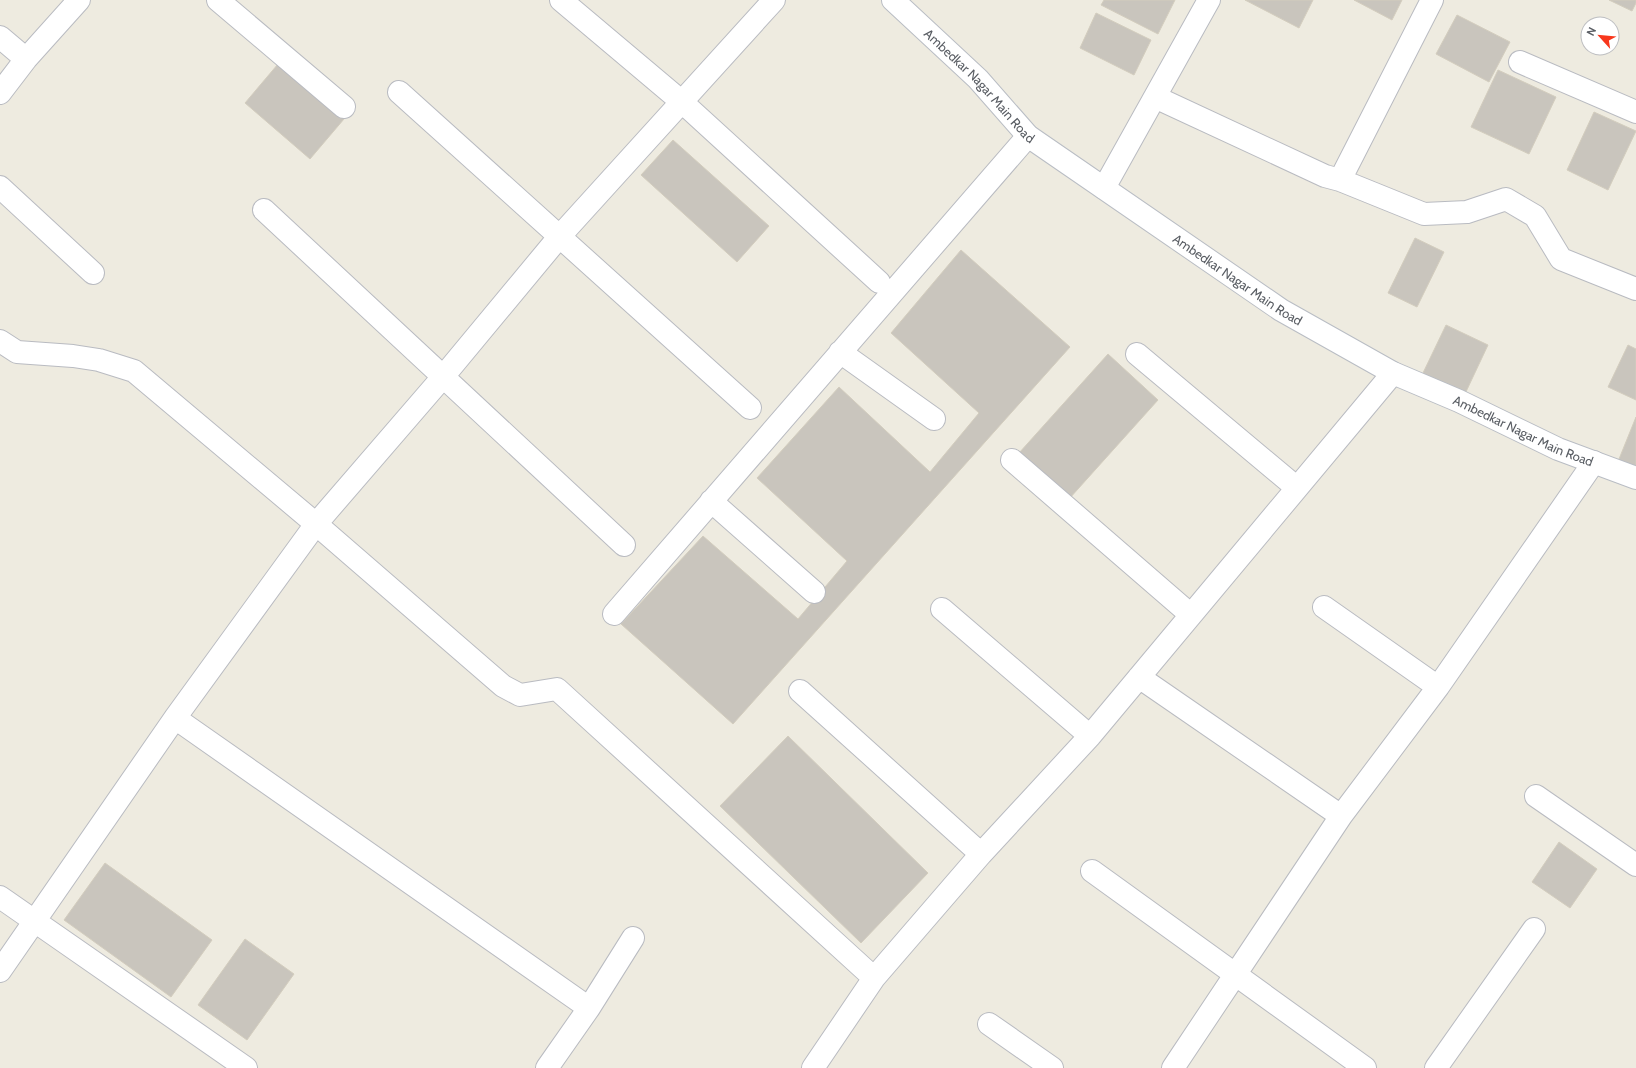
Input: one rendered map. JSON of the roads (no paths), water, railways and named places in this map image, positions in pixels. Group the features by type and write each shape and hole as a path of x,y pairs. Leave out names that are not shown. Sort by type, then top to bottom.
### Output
{"street":[{"path":"0,93 26,59 79,0"},
{"path":"218,0 344,106"},
{"path":"561,0 682,102 879,282"},
{"path":"0,971 176,718 316,524 442,378 560,237 774,0"},
{"name":"Ambedkar Nagar Main Road","path":"893,0 978,79 1028,136 1281,310 1393,373 1459,401 1558,449 1636,478"},
{"path":"1340,180 1432,0"},
{"path":"1104,188 1155,97 1204,2"},
{"path":"0,37 26,59"},
{"path":"1520,62 1636,112"},
{"path":"399,92 750,408"},
{"path":"1155,97 1325,176 1340,180 1424,214 1467,212 1506,199 1535,216 1561,259 1636,289"},
{"path":"614,614 1028,136"},
{"path":"0,187 93,273"},
{"path":"264,210 442,378 624,545"},
{"path":"0,341 17,352 72,356 99,360 134,371 316,524 502,686 520,695 557,689 874,978"},
{"path":"840,352 934,419"},
{"path":"1137,354 1297,488"},
{"path":"813,1068 874,978 980,854 1090,736 1393,373"},
{"path":"1012,460 1191,615"},
{"path":"1173,1068 1341,816 1438,687 1594,462"},
{"path":"711,501 814,592"},
{"path":"1324,607 1438,687"},
{"path":"942,608 1090,736"},
{"path":"1138,677 1341,816"},
{"path":"800,691 980,854"},
{"path":"176,718 589,1008"},
{"path":"1536,796 1636,865"},
{"path":"1092,871 1365,1068"},
{"path":"0,897 246,1068"},
{"path":"1436,1068 1534,929"},
{"path":"547,1068 589,1008 632,938"},
{"path":"989,1024 1052,1068"}]}
